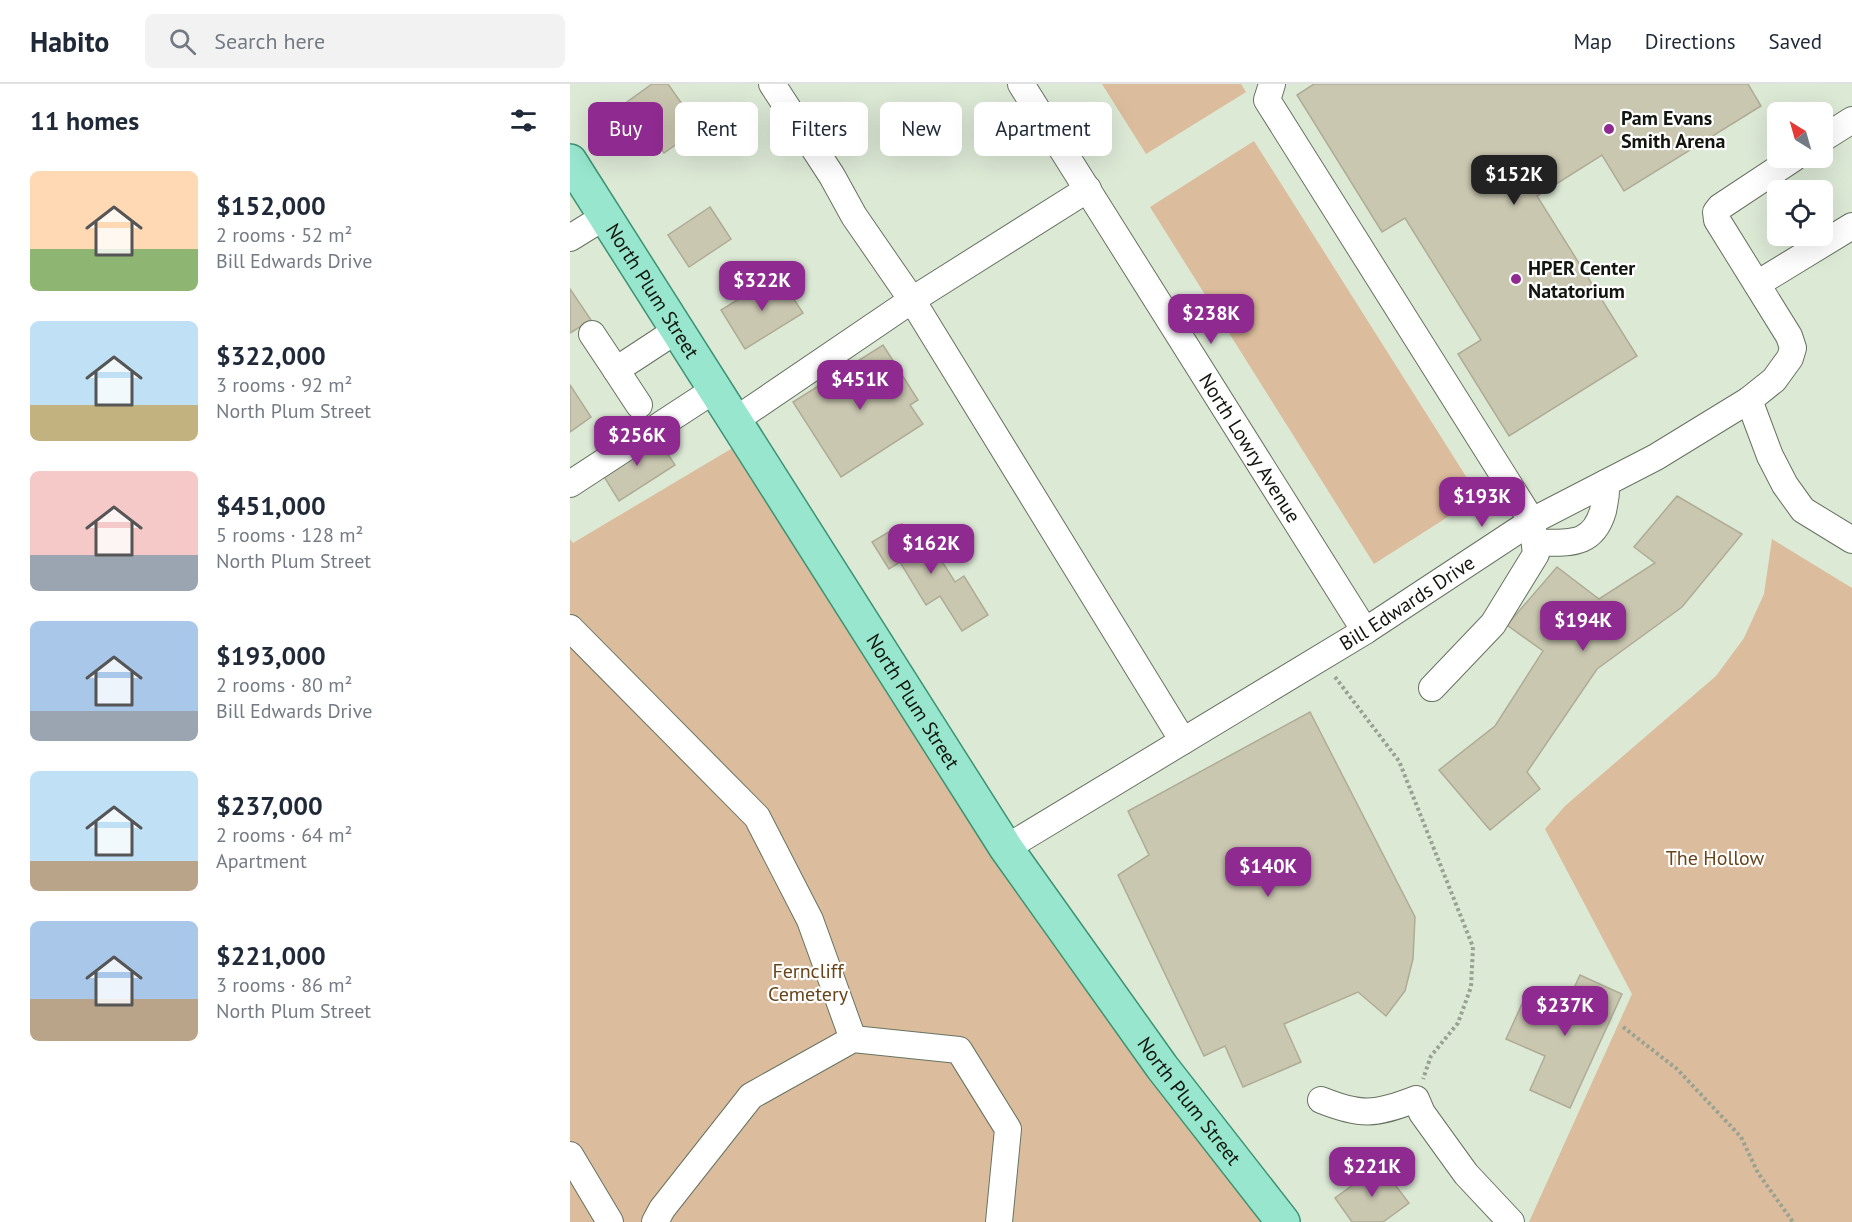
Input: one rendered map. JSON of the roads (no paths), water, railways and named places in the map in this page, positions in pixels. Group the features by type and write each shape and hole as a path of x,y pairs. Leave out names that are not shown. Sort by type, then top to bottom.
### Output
{"main road":[{"name":"North Plum Street","path":"570,161 1006,848 1162,1066 1283,1222"}],"street":[{"path":"772,84 832,176 854,216 912,300 1184,741"},
{"name":"North Lowry Avenue","path":"1021,84 1365,631"},
{"path":"1272,84 1267,100 1534,532 1536,554 1493,624 1432,688"},
{"path":"1833,132 1852,120"},
{"name":"Bill Edwards Drive","path":"1006,848 1320,657 1534,532 1606,483 1656,457 1749,400 1774,380 1790,358 1793,348 1789,336 1717,220 1716,212 1720,207 1779,168"},
{"path":"734,422 912,300 1088,189"},
{"path":"570,238 604,217"},
{"path":"1757,284 1852,226"},
{"path":"616,370 676,330"},
{"path":"592,334 639,405"},
{"path":"570,484 714,390"},
{"path":"1749,400 1770,456 1785,485 1803,510 1852,540"},
{"path":"1534,532 1574,542 1585,539 1599,522 1607,494 1606,483"},
{"path":"570,628 757,817 810,920 853,1039"},
{"path":"655,1222 662,1209 751,1096 853,1039 958,1050 1008,1129 999,1222"},
{"path":"1321,1100 1346,1110 1370,1112 1390,1109 1416,1100 1422,1113 1466,1174 1511,1222"},
{"path":"570,1155 610,1222"}],"place":[{"name":"Pam Evans Smith Arena","path":"1609,129"},
{"name":"HPER Center Natatorium","path":"1516,279"}],"park label":[{"name":"The Hollow","path":"1715,858"},
{"name":"Ferncliff Cemetery","path":"808,982"}]}
